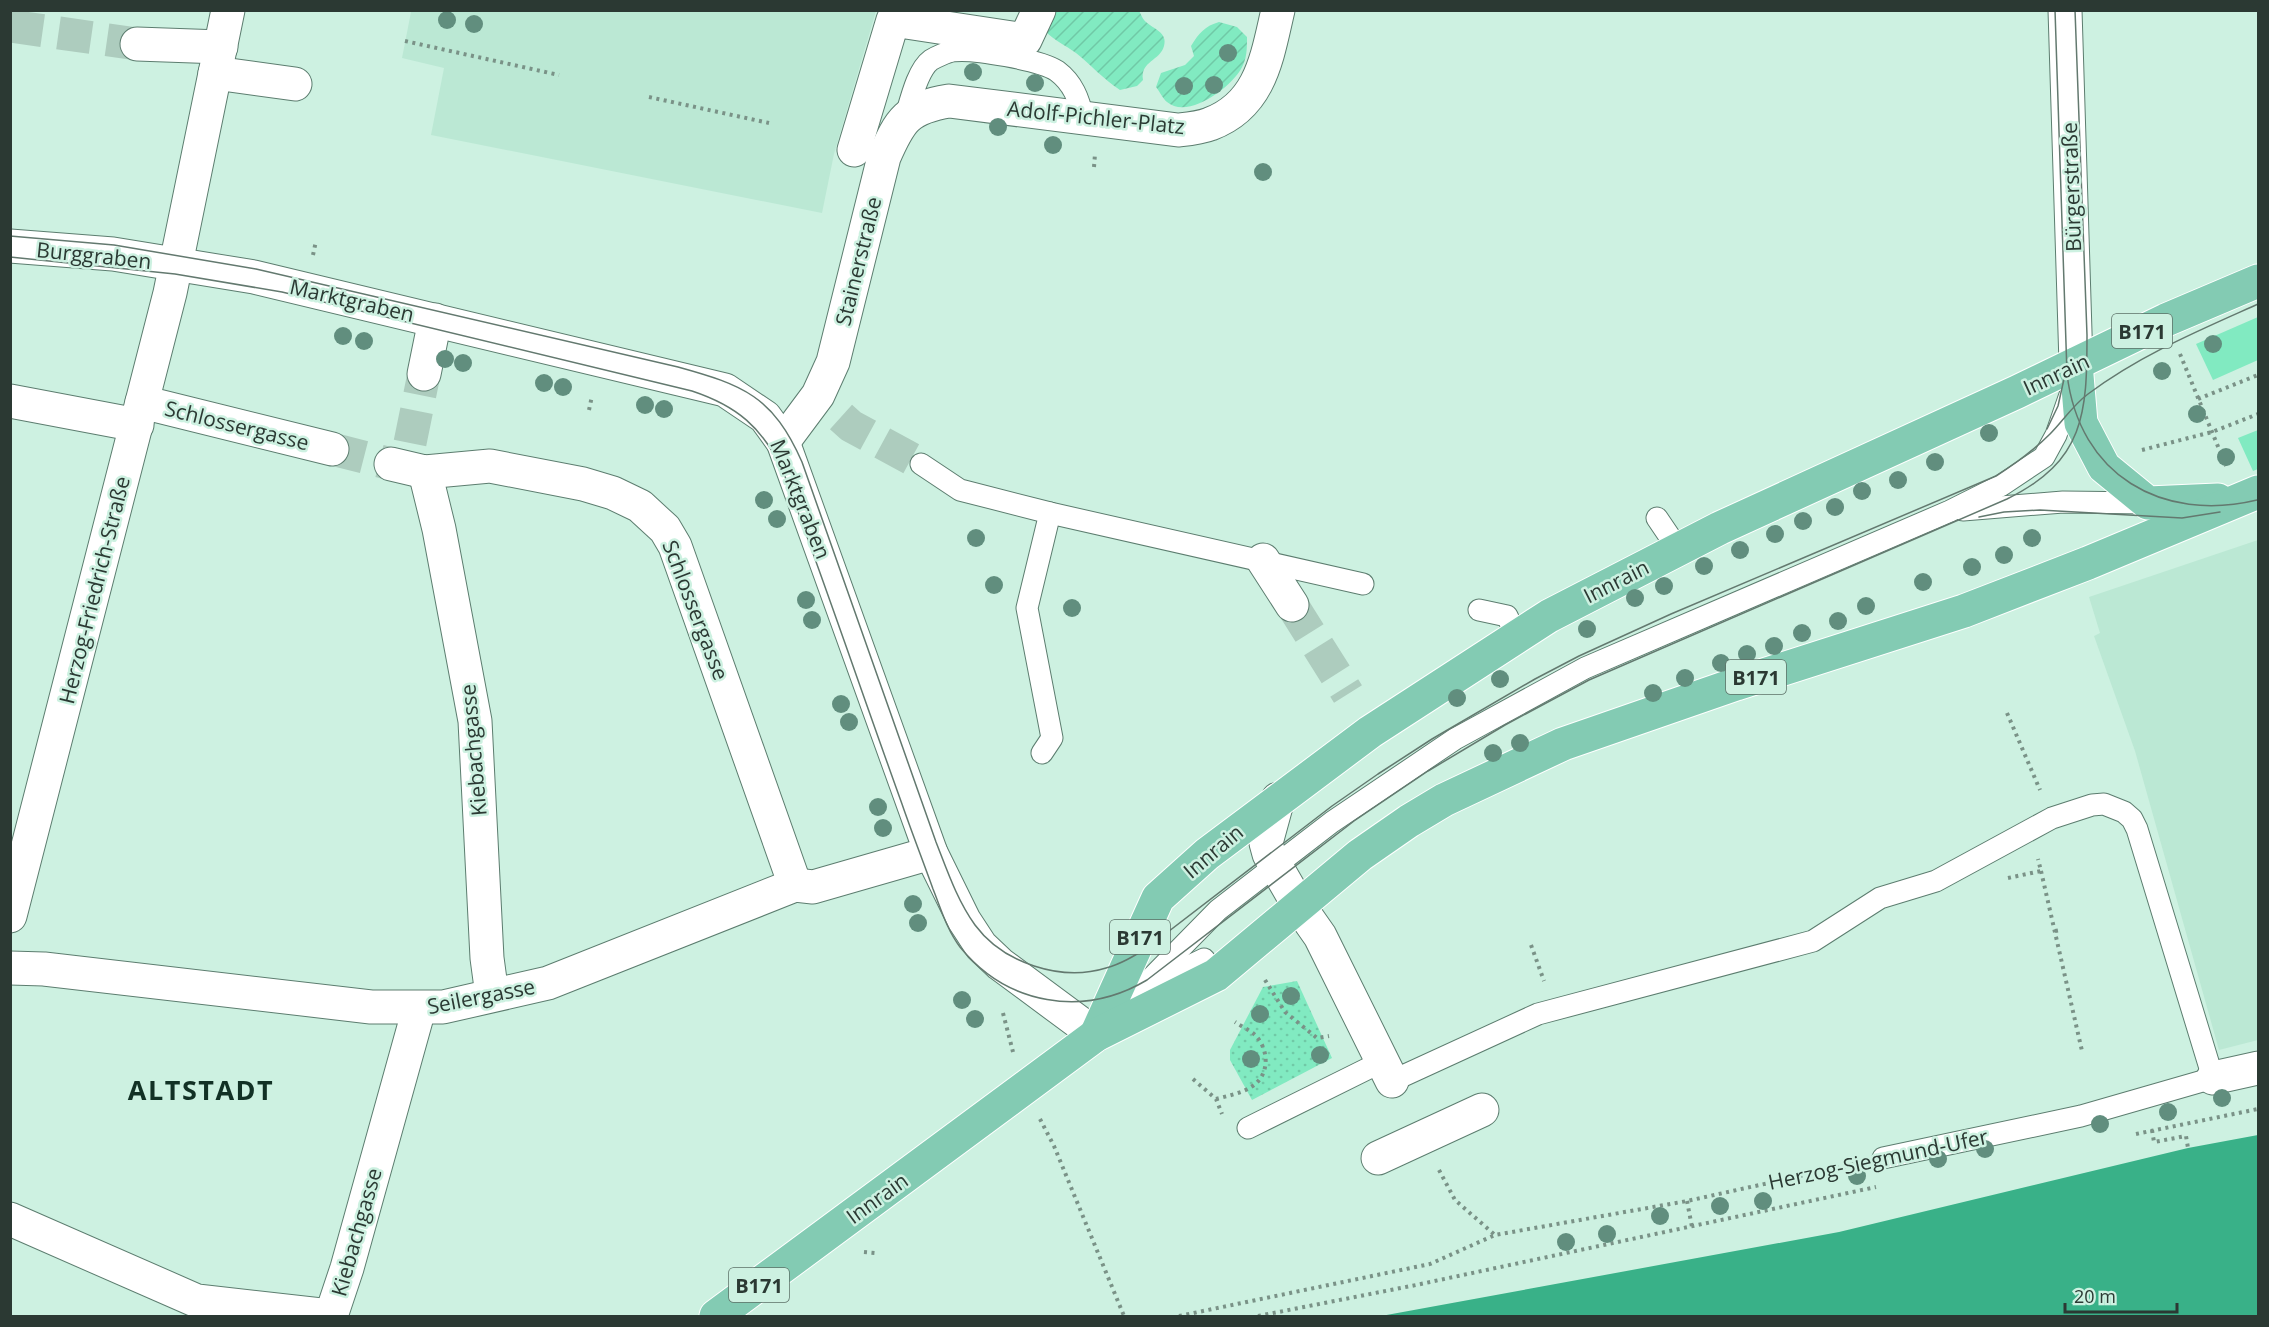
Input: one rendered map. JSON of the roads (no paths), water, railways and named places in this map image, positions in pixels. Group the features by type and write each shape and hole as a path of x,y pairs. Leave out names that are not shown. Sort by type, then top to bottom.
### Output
{"main road":[{"name":"Innrain","path":"1095,1035 1158,898 1207,854 1278,799 1370,732 1516,637 1549,616 1720,528 2076,364 2166,320 2259,281"},
{"path":"2076,364 2081,423 2103,467 2148,503 2249,495"},
{"name":"Innrain","path":"716,1317 1095,1035 1216,975 1360,855 1444,800 1563,744 1736,684 1964,611 2088,563 2249,495"}],"street":[{"name":"Herzog-Friedrich-Straße","path":"10,916 17,863 177,264 228,10"},
{"path":"854,150 894,15 1025,40 1039,10"},
{"name":"Adolf-Pichler-Platz","path":"949,101 1178,130 1209,125 1232,113 1251,93 1264,70 1278,10"},
{"name":"Bürgerstraße","path":"2066,10 2076,364"},
{"path":"137,44 218,60 295,84"},
{"name":"Stainerstraße","path":"783,442 818,395 833,362 884,157 894,133 905,119 926,105 949,101"},
{"name":"Burggraben","path":"10,246 113,254 177,264"},
{"name":"Marktgraben","path":"177,264 254,277 725,390 765,417 783,442 931,853 964,920 981,946 1000,964 1095,1035"},
{"path":"424,374 435,320"},
{"name":"Schlossergasse","path":"10,402 139,413 332,449"},
{"name":"Schlossergasse","path":"408,462 490,466 582,484 613,493 640,506 665,529 675,546 795,885"},
{"name":"Kiebachgasse","path":"408,462 439,529 475,721 487,958 492,995"},
{"path":"1263,560 1292,605"},
{"path":"1278,799 1266,843 1269,854 1299,906 1320,936 1387,1071"},
{"name":"Seilergasse","path":"10,968 44,969 371,1008 443,1007 548,983 795,885 813,887 931,853"},
{"name":"Kiebachgasse","path":"331,1317 347,1268 419,1009"},
{"name":"Herzog-Siegmund-Ufer","path":"2213,1078 2259,1068"},
{"path":"1378,1158 1482,1110"},
{"path":"10,1219 197,1301 235,1311 331,1317"}],"lane":[{"path":"905,119 913,90 930,61 953,51 982,52 1038,62 1056,70 1070,83 1079,98 1083,118"},
{"path":"1095,1035 1218,910 1386,784 1455,739 1559,681 1840,556 1950,511 2002,485 2044,457 2066,413 2076,364"},
{"path":"921,464 960,490 1050,513 1363,584"},
{"path":"1950,511 2063,502 2148,503"},
{"path":"1042,753 1052,738 1027,608 1050,513"},
{"path":"1658,518 1678,549"},
{"path":"1479,610 1507,616 1516,637"},
{"path":"1248,1128 1387,1071 1538,1014 1813,941 1880,898 1936,881 2052,818 2092,805 2104,804 2115,807 2132,819 2140,839 2213,1078"},
{"path":"1138,991 1204,959 1216,975"},
{"name":"Herzog-Siegmund-Ufer","path":"1883,1158 2081,1116 2213,1078"}],"tunnel":[{"path":"10,26 137,44"},
{"path":"410,443 424,374"},
{"path":"841,417 851,426 921,464"},
{"path":"332,449 391,464"},
{"path":"1292,605 1348,694"}],"tram line":[{"path":"2055,10 2067,374 2075,409 2088,440 2107,464 2131,484 2158,497 2189,504 2222,505 2257,500"},
{"path":"10,257 175,274 282,292 692,391 735,411 757,430 783,471 951,934 979,967 1000,982 1023,993 1047,1000 1072,1002 1097,999 1123,992 1147,980 1354,821 1428,771 1505,725 1589,680 2007,499 2033,484 2052,468 2067,451 2076,432 2082,411 2087,363 2075,10"},
{"path":"10,236 114,245 256,269 678,367 721,380 754,396 780,422 802,462 936,842 963,905 975,925 1001,950 1034,966 1070,973 1089,972 1112,966 1147,948 1332,806 1378,774 1432,739 1535,679 1671,614 1996,476 2037,446 2083,398 2108,380 2171,344 2258,304"},
{"path":"2047,429 2058,406 2064,379"},
{"path":"1979,517 2004,512 2040,510 2182,518 2220,512"}],"district":[{"name":"ALTSTADT","path":"201,1089"}]}
